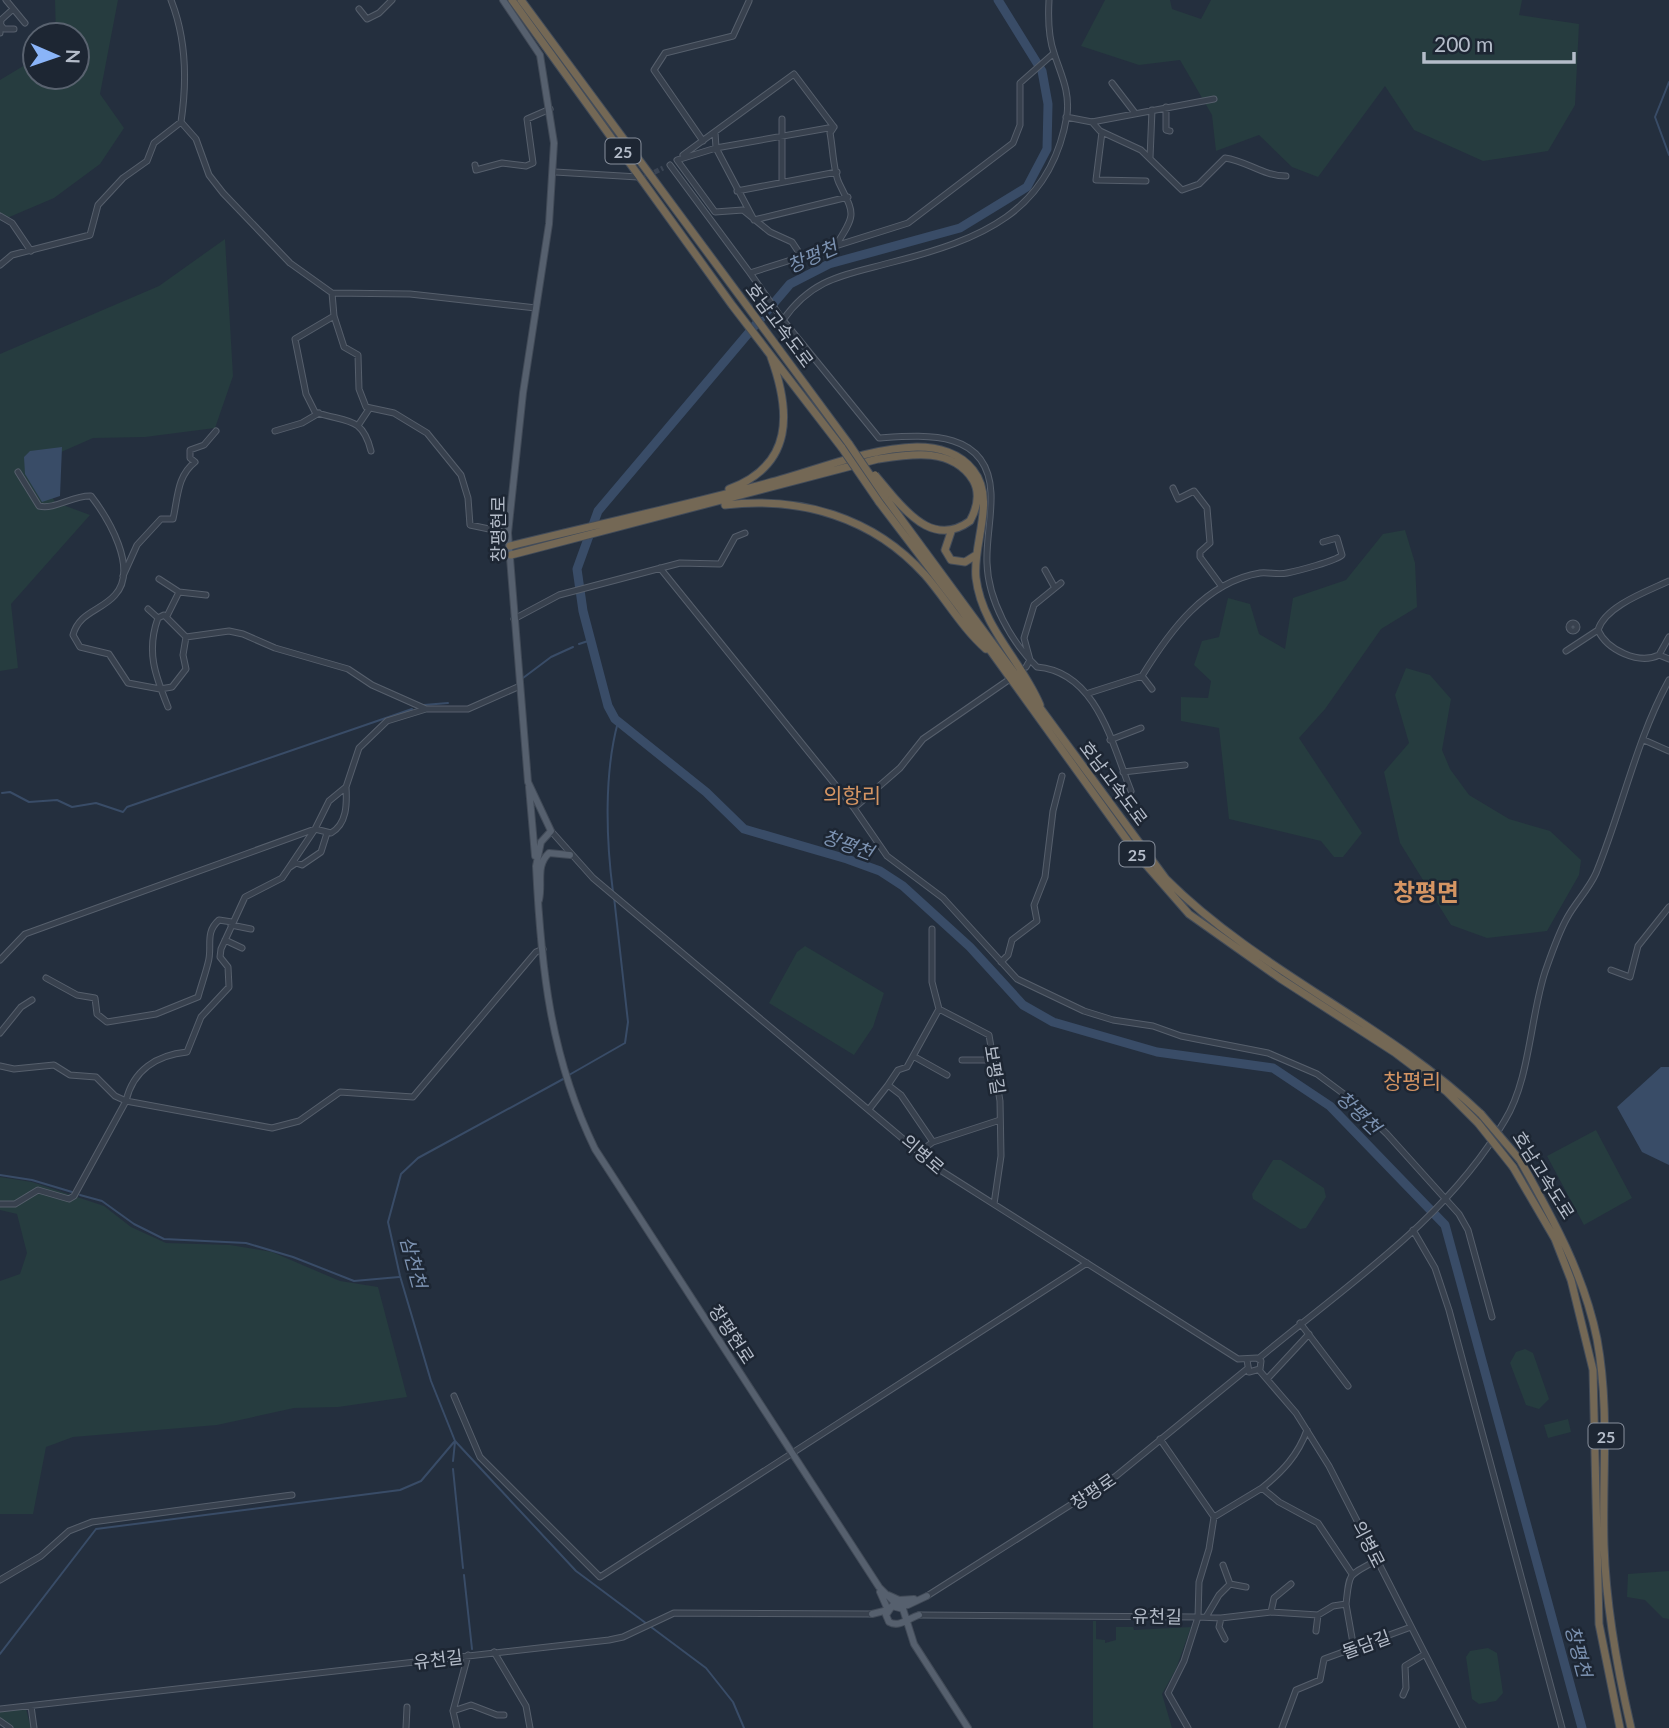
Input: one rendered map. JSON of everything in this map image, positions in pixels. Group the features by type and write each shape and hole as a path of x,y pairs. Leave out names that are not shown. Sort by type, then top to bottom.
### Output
{"highway":[{"name":"호남고속도로","path":"512,0 732,304 772,347"},
{"name":"호남고속도로","path":"521,0 739,297 772,347 968,607 1142,848 1191,903 1240,940 1390,1040 1448,1083 1520,1160 1564,1238 1597,1338 1607,1409 1606,1587 1616,1663 1631,1728"},
{"path":"693,506 757,475 775,453 785,424 785,402 772,347"},
{"name":"25","path":"846,446 885,497"},
{"path":"511,555 627,527 882,452 919,447 938,450 963,460 981,482 984,500 976,555 976,577 988,616 1035,693 1046,718"},
{"path":"693,506 878,459 922,455 948,459 961,465 976,486 975,512 970,521 951,531 923,526 885,497"},
{"name":"호남고속도로","path":"885,497 996,658 1140,858 1189,914 1281,979 1394,1052 1447,1092 1480,1119 1513,1167 1555,1239 1579,1304 1591,1360 1597,1409 1599,1624 1620,1728"},
{"path":"510,546 638,514 693,506 771,501 821,509 845,518 898,549 930,581 972,637 996,658"},
{"path":"951,531 945,550 951,560 965,562 976,555"}],"main road":[{"name":"창평현로","path":"503,0 540,55 550,109 555,172 521,406 508,533 528,782 551,831"},
{"path":"528,782 543,949"},
{"path":"536,866 541,842 551,831"},
{"path":"538,906 541,892 540,864 550,853 570,855"},
{"name":"창평현로","path":"543,949 551,1021 560,1063 569,1092 595,1149 878,1587"},
{"path":"878,1587 899,1600 927,1596"},
{"path":"878,1587 898,1606 905,1617 913,1641 968,1728"},
{"path":"878,1587 888,1610 888,1620"},
{"path":"872,1614 881,1605 878,1587"},
{"path":"872,1614 908,1605 927,1596"},
{"path":"896,1625 927,1596"},
{"path":"872,1614 896,1625 913,1641"},
{"path":"905,1617 919,1615"},
{"path":"913,1641 912,1625 919,1615"}],"street":[{"path":"6,0 23,21"},
{"path":"171,0 178,17 184,68 181,122 196,139 202,162 223,193 290,264 332,293 410,294 536,308"},
{"path":"359,9 367,19 379,13 392,0"},
{"path":"782,318 807,293 836,275 941,249 1017,212 1035,193 1048,170 1066,117 1068,93 1054,54 1048,22 1049,0"},
{"path":"703,141 654,70 665,53 733,36 749,1"},
{"path":"0,33 1,20 12,10"},
{"path":"1,25 4,29 14,29"},
{"path":"750,273 908,223 1013,143 1020,125 1020,83 1054,54"},
{"path":"663,168 794,74 834,128"},
{"path":"1112,83 1135,113"},
{"path":"1066,117 1092,122 1214,99"},
{"path":"1166,107 1166,130 1170,131"},
{"path":"475,165 477,170 502,163 526,166 533,163 527,119 550,109"},
{"path":"1150,158 1152,110"},
{"path":"782,119 782,182"},
{"path":"0,265 12,255 90,235 98,205 123,178 147,161 154,143 181,122"},
{"path":"1092,122 1102,132 1135,146 1182,191 1199,184 1225,158 1248,163 1270,175 1286,176"},
{"path":"834,128 830,133 839,183 848,197 851,215 836,246"},
{"path":"677,160 716,148 782,139 834,128"},
{"path":"715,132 716,148 754,219"},
{"path":"1102,132 1096,180 1146,181"},
{"path":"677,160 715,212 743,210 792,242 802,257"},
{"path":"670,165 782,318 879,438 925,434 950,439 972,450 982,462 990,479 991,495 986,566 999,613 1037,667 1064,673 1074,685 1089,693 1098,708 1131,791"},
{"path":"555,172 641,179"},
{"path":"737,191 837,172"},
{"path":"754,219 848,197"},
{"path":"0,216 12,223 31,251"},
{"path":"332,293 334,316 344,347 358,355 359,389 369,410"},
{"path":"334,316 295,339 306,394 319,413 359,424 366,433 371,451"},
{"path":"369,410 394,413 427,433 461,475 468,498 470,525 508,533"},
{"path":"359,424 369,410"},
{"path":"275,431 302,423 319,413"},
{"path":"186,637 183,655 186,669 183,677 172,687 160,689 128,683 109,654 84,648 74,639 80,619 115,596 137,545 161,519 173,519 179,483 185,471 195,462 191,458 190,450 204,445 216,431"},
{"path":"18,472 39,506 46,508 80,495 91,496 105,514 121,547 121,579"},
{"path":"1173,488 1178,499 1194,491 1205,501 1210,542 1199,557 1222,587"},
{"path":"514,619 563,594 660,568 680,563 720,564 735,537 745,533"},
{"path":"1089,693 1142,676 1181,620 1222,587 1262,573 1285,574 1342,555 1337,538 1323,542"},
{"path":"660,568 855,808 887,856 943,898 1017,979 1039,992 1112,1020 1153,1026 1181,1037 1268,1053 1302,1065 1352,1100 1459,1214 1468,1230 1492,1317"},
{"path":"1045,570 1055,588"},
{"path":"159,579 179,592 206,595"},
{"path":"1566,651 1598,631 1604,619 1615,610 1669,581"},
{"path":"1026,667 1030,660 1024,638 1034,605 1061,583"},
{"path":"167,616 179,592"},
{"path":"148,609 158,618"},
{"path":"158,618 167,616"},
{"path":"167,616 186,637"},
{"path":"158,618 150,643 160,689 168,707"},
{"path":"1575,630 1581,640"},
{"path":"186,637 229,631 243,634 284,650 348,669 372,685 426,709"},
{"path":"1598,631 1619,652 1647,659 1659,654 1669,637"},
{"path":"1659,654 1669,659"},
{"path":"1142,676 1152,689"},
{"path":"1258,1359 1445,1199 1483,1154 1507,1118 1518,1085 1545,973 1566,919 1595,876 1644,740 1669,680"},
{"path":"855,808 900,768 923,738 1007,681"},
{"path":"0,960 25,934 315,829 327,833 337,830 342,822 346,787 359,748 387,721 426,709 468,709 520,686"},
{"path":"1110,740 1141,728"},
{"path":"1644,740 1669,751"},
{"path":"1124,772 1185,765"},
{"path":"1001,962 1008,955 1012,940 1037,921 1034,905 1045,877 1053,811 1062,776"},
{"path":"0,1204 15,1205 38,1190 71,1199 126,1101 129,1089 149,1064 172,1053 187,1052 201,1017 225,995 229,987 228,967 220,957 245,897 282,878 315,829 329,801 346,787"},
{"path":"551,831 570,855"},
{"path":"289,867 296,863 302,865 321,852 327,833"},
{"name":"의병로","path":"570,855 593,878 949,1176 1238,1359 1247,1360"},
{"path":"1611,970 1630,977 1638,946 1669,907"},
{"path":"46,978 77,995 95,998 97,1014 107,1022 156,1014 198,997 209,962 208,944 214,925 219,920 250,929"},
{"path":"870,1108 898,1070 907,1067 939,1009 932,982 932,929"},
{"path":"225,940 242,948"},
{"path":"0,1066 14,1069 54,1065 71,1075 96,1077 115,1096 126,1101 272,1128 299,1121 335,1094 345,1091 413,1097 536,951 543,949"},
{"path":"0,1033 21,1007 32,1000"},
{"name":"보평길","path":"939,1009 989,1035 1000,1101 1001,1156 994,1204"},
{"path":"913,1056 947,1075"},
{"path":"962,1060 992,1060"},
{"path":"888,1085 901,1095 933,1143"},
{"name":"보평길","path":"919,1152 933,1143 1000,1120"},
{"path":"1414,1228 1435,1268 1449,1310 1562,1728"},
{"path":"454,1396 480,1457 600,1577 1087,1263"},
{"path":"1300,1323 1348,1385"},
{"path":"1268,1378 1309,1334"},
{"path":"1251,1357 1258,1359 1261,1364 1259,1370 1251,1373 1247,1369 1247,1360 1251,1357"},
{"name":"창평로","path":"927,1596 1116,1476 1247,1369"},
{"name":"의병로","path":"1259,1370 1307,1430 1463,1728"},
{"path":"1160,1439 1214,1517 1262,1488 1286,1468 1301,1446 1307,1430"},
{"path":"1262,1488 1279,1502 1318,1523 1352,1574"},
{"path":"0,1580 37,1558 69,1531 92,1522 292,1495"},
{"name":"유천길","path":"919,1615 1198,1617 1199,1582 1209,1549 1214,1517"},
{"path":"1354,1649 1346,1604 1347,1580 1352,1574 1377,1560"},
{"path":"1223,1565 1230,1584"},
{"path":"1206,1617 1219,1595 1230,1584"},
{"path":"1230,1584 1246,1587"},
{"path":"1271,1612 1274,1598 1292,1584"},
{"path":"1188,1728 1168,1693 1184,1661 1198,1617 1221,1618 1271,1612 1318,1615 1333,1606 1346,1604"},
{"name":"유천길","path":"0,1709 609,1640 680,1613 872,1614"},
{"path":"1316,1631 1318,1615"},
{"path":"1221,1618 1219,1627 1225,1639"},
{"name":"돌담길","path":"1282,1728 1296,1690 1320,1680 1324,1659 1411,1627"},
{"path":"494,1652 526,1706 530,1728"},
{"path":"1403,1695 1406,1688 1405,1666 1425,1654"},
{"path":"457,1728 453,1711 468,1655"},
{"path":"453,1711 471,1705 504,1715"},
{"path":"31,1706 34,1728"},
{"path":"406,1728 407,1707"},
{"path":"0,1721 10,1728"}],"green space":[{"path":"55,0 118,0 100,94 124,128 100,164 54,198 0,221 0,80 21,67 21,91 91,91 91,21 56,21"},
{"path":"1105,0 1170,0 1172,9 1201,19 1211,0 1522,0 1519,15 1579,24 1575,105 1548,151 1483,161 1414,130 1385,86 1318,177 1292,167 1259,135 1216,151 1212,115 1180,60 1139,65 1081,46"},
{"path":"225,239 233,376 215,428 145,437 93,438 34,464 55,502 90,515 11,604 18,668 0,671 0,354 159,286"},
{"path":"1405,530 1415,563 1417,607 1381,629 1325,709 1299,738 1362,833 1343,857 1334,857 1321,841 1229,819 1219,728 1181,721 1181,697 1208,698 1211,681 1194,665 1202,641 1219,637 1228,598 1250,604 1259,634 1285,649 1293,598 1346,580 1383,534"},
{"path":"1406,668 1430,675 1451,699 1442,750 1450,769 1469,795 1509,819 1550,831 1581,860 1579,875 1547,931 1487,938 1451,925 1400,843 1384,772 1409,743 1395,695"},
{"path":"805,946 884,993 873,1027 854,1055 769,1003 797,952"},
{"path":"1596,1130 1632,1198 1584,1225 1547,1156"},
{"path":"1273,1160 1281,1160 1324,1188 1326,1197 1306,1228 1300,1229 1253,1199 1252,1194"},
{"path":"0,1177 32,1182 104,1206 131,1227 166,1243 230,1245 272,1252 340,1281 378,1287 407,1397 338,1407 294,1408 217,1425 73,1437 46,1447 33,1514 0,1514 0,1281 20,1274 27,1253 17,1214 0,1210"},
{"path":"1525,1349 1533,1353 1549,1399 1539,1409 1526,1405 1510,1363 1516,1352"},
{"path":"1568,1419 1571,1432 1548,1438 1544,1425"},
{"path":"1669,1571 1669,1619 1663,1618 1645,1600 1627,1597 1628,1574"},
{"path":"1093,1621 1096,1621 1096,1639 1105,1640 1105,1643 1116,1640 1116,1627 1133,1627 1134,1630 1191,1627 1176,1669 1162,1694 1172,1728 1093,1728"},
{"path":"1488,1648 1497,1653 1503,1693 1496,1701 1479,1704 1472,1699 1466,1657 1470,1651"},
{"path":"26,1709 31,1728 14,1728 0,1718 0,1712"}],"water":[{"path":"62,447 60,496 42,502 25,474 24,457 30,451"},
{"path":"1661,1067 1669,1067 1669,1165 1642,1152 1617,1107"}],"waterway":[{"name":"창평천","path":"998,0 1042,71 1048,104 1047,149 1027,187 960,228 829,264 790,284 598,511 577,569 583,611 608,706 615,719 706,792 744,829 847,859 880,871 903,886 970,947 1023,1005 1053,1022 1157,1052 1273,1068 1330,1106 1445,1225 1582,1728"},
{"path":"1669,82 1655,117 1669,155"},
{"path":"579,644 591,640"},
{"path":"523,678 551,657 573,647"},
{"path":"424,705 448,703"},
{"path":"2,793 10,792 29,802 57,800 72,807 96,803 123,812 127,807 412,709"},
{"name":"삼천천","path":"613,892 608,784 618,722"},
{"name":"삼천천","path":"569,1075 625,1043 628,1022 614,897"},
{"name":"삼천천","path":"565,1078 418,1158 401,1174 388,1222 400,1276 431,1381 455,1441 576,1571 706,1668 733,1702 744,1728"},
{"path":"0,1175 32,1180 72,1192"},
{"path":"80,1195 102,1201 134,1224 164,1239 246,1243 293,1257 354,1281 399,1277"},
{"path":"0,1654 96,1529 400,1490 421,1481 454,1442"},
{"path":"453,1461 455,1442"},
{"path":"453,1469 463,1568"},
{"path":"464,1575 472,1649"}],"tunnel":[{"path":"641,179 663,168"}],"district":[{"name":"의항리","path":"852,794"},
{"name":"창평면","path":"1426,891"},
{"name":"창평리","path":"1412,1080"}]}
